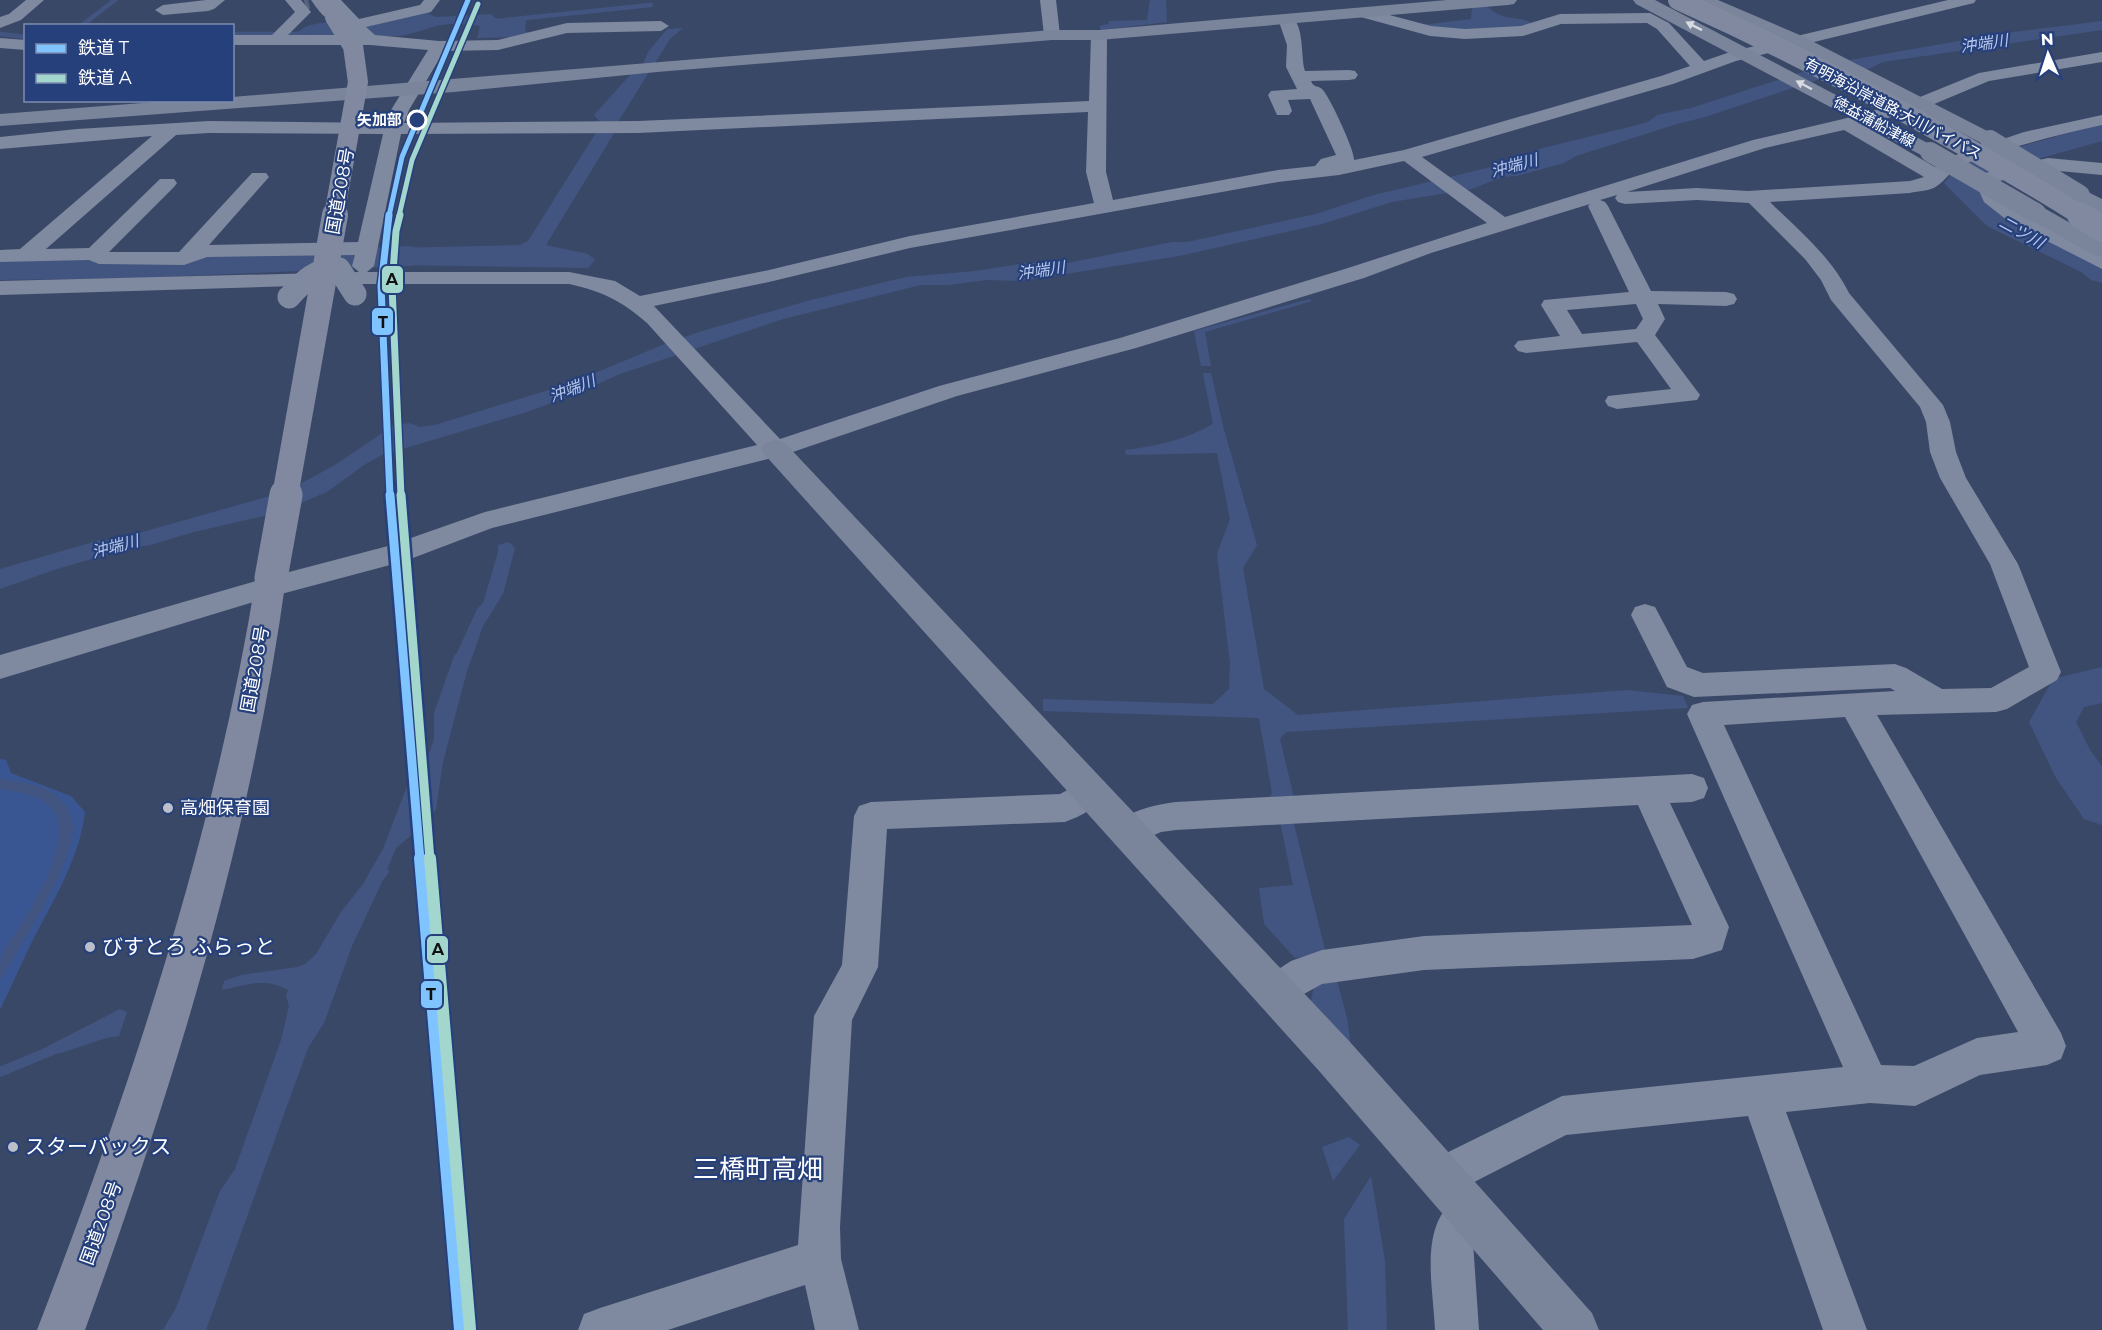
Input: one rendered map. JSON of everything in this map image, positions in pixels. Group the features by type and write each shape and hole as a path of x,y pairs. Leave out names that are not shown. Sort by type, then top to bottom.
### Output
{"highway":[{"name":"有明海沿岸道路;大川バイパス","path":"1678,0 1762,39 1862,90 1958,142 2102,229"},
{"name":"有明海沿岸道路;大川バイパス","path":"1687,0 1869,88 1966,141 2102,223"},
{"name":"国道208号","path":"61,1330 117,1181 213,868 237,767 358,81 348,20"}],"street":[{"path":"163,10 208,6 217,0"},
{"path":"286,30 294,42 348,20 421,10 426,8 432,0"},
{"path":"1048,0 1053,35"},
{"path":"1295,0 1295,67 1306,90 1316,93 1344,148 1346,158 1328,164 1322,170"},
{"path":"234,101 1053,35 1099,35 1508,0"},
{"name":"徳益蒲船津線","path":"1642,0 1747,54 1857,118 1930,152 2102,250"},
{"path":"1703,0 1801,42 2091,193"},
{"path":"646,311 769,276 910,242 1322,170 1411,157 1747,54 1968,0"},
{"path":"11,2 35,1"},
{"path":"0,23 15,17 35,1"},
{"path":"234,40 286,30 303,12 298,1"},
{"path":"1363,13 1430,31 1465,33 1523,31 1560,19 1650,18 1663,26 1701,69"},
{"path":"348,20 439,46 498,45 567,28 661,26"},
{"path":"251,28 286,30"},
{"path":"1099,35 1096,172 1105,207"},
{"path":"0,43 24,45"},
{"path":"359,281 393,129 412,87 439,46"},
{"path":"0,668 270,583 395,554 485,521 772,445 948,391 1128,343 1312,286 1498,222 1760,144 1857,118 1985,77 2102,57"},
{"path":"1341,58 1357,91"},
{"path":"1299,76 1349,75"},
{"path":"1283,111 1277,95 1316,93"},
{"path":"0,120 225,102"},
{"path":"0,143 77,135 209,127 393,129 638,127 1098,106"},
{"path":"1857,118 1936,176"},
{"path":"1312,286 1336,289 1389,276 1484,244 1530,234 1550,219 1589,210 1622,198 1697,194 1755,197 1910,187 1929,183 1951,163 2031,136 2102,120"},
{"path":"26,255 169,131"},
{"path":"2031,136 2058,154 2102,208"},
{"path":"0,155 19,142"},
{"path":"1411,157 1498,222"},
{"path":"2102,169 2048,164 1984,179 1991,198 2015,217 2102,263"},
{"path":"165,283 184,258 259,177"},
{"path":"95,254 167,183"},
{"path":"1755,197 1777,221 1812,251 1832,279 1839,295 1931,405 1938,422 1943,452 1953,478 2004,564 2046,672 1996,700 1854,704 1703,714 1870,1084"},
{"path":"1526,345 1643,335 1654,319 1598,206"},
{"path":"0,256 95,254 99,258 184,258 205,251 366,248"},
{"path":"289,297 314,272 326,269 339,269 359,281"},
{"path":"0,288 165,283 569,278 607,286 646,311 1092,791 1275,992 1575,1330"},
{"path":"1575,342 1552,305 1643,297 1726,299"},
{"path":"1617,401 1688,395 1643,335"},
{"path":"1645,615 1678,680 1691,679 1694,685 1895,676 1938,702"},
{"path":"1441,1178 1562,1116 1870,1084 1915,1086 1977,1058 2047,1046 1854,704"},
{"path":"1129,832 1156,819 1176,816 1692,788"},
{"path":"837,1330 820,1259 822,1180 833,1016 847,994 860,966 872,816 1065,808 1092,791"},
{"path":"1275,992 1304,973 1340,963 1443,951 1693,942 1709,938 1710,927 1648,791"},
{"path":"1760,1095 1845,1330"},
{"path":"1457,1330 1452,1242 1456,1225 1471,1211"},
{"path":"600,1330 820,1259"}],"shaded area":[{"path":"0,759 6,760 11,773 71,796 85,812 82,831 70,867 0,1010"}],"water":[{"path":"1150,0 1166,0 1167,22 1101,30 1099,26 1108,24 1109,21 1147,20"},
{"path":"1487,6 1500,15 1528,21 1532,24 1520,30 1446,29 1422,25 1471,19 1472,7"},
{"path":"425,12 436,17 491,14 495,18 526,20 525,32 531,32 516,37 477,38 480,26 452,24 399,36 294,36 301,29 320,23 374,23"},
{"name":"沖端川","path":"2102,21 2102,30 1883,62 1866,70 1823,78 1677,124 1576,156 1564,163 1517,176 1502,177 1472,189 1392,202 1322,224 1179,256 1021,281 987,280 949,285 921,285 783,319 620,374 527,412 382,455 327,492 277,513 130,548 57,569 0,589 0,569 100,540 146,531 277,494 335,465 394,425 409,423 420,427 435,425 571,383 702,331 811,300 906,277 975,271 1026,263 1068,263 1172,242 1187,242 1316,214 1374,195 1491,167 1543,148 1648,122 1657,115 1691,108 1799,73 1850,60 2005,33"},
{"path":"683,28 670,39 655,63 643,64 648,52 667,29"},
{"path":"649,72 618,122 601,123 594,115 631,74"},
{"path":"616,130 546,245 588,254 595,260 588,268 393,265 348,267 350,252 397,248 520,245 528,241 597,131"},
{"path":"311,253 309,271 183,272 191,262 204,256"},
{"path":"75,260 73,263 168,262 171,265 165,274 0,278 0,261"},
{"path":"1309,299 1312,301 1205,332 1211,366 1201,366 1194,331"},
{"path":"1203,373 1211,373 1223,426 1257,545 1243,568 1264,689 1298,715 1627,690 1683,696 1688,708 1286,732 1280,739 1294,798 1267,802 1272,793 1259,718 1043,711 1043,699 1213,704 1229,689 1230,663 1217,554 1230,519 1217,453 1126,455 1125,450 1170,442 1213,424"},
{"path":"509,542 515,548 503,594 483,626 467,671 443,762 436,809 425,824 396,848 387,870 390,871 383,880 352,946 324,1023 308,1048 206,1330 163,1330 176,1308 220,1191 235,1169 281,1040 289,1006 286,996 288,990 280,986 255,983 222,990 224,981 241,975 305,964 316,954 341,912 363,884 383,849 407,786 427,760 434,739 434,713 454,656 477,609 483,603 498,545"},
{"path":"0,779 32,784 54,794 68,810 72,819 73,832 63,867 54,887 0,980 1,957 42,888 53,861 59,834 58,821 50,806 30,795 0,789"},
{"path":"1293,820 1326,954 1295,958 1264,924 1259,888 1293,885 1280,821"},
{"path":"1335,973 1347,1018 1353,1059 1308,1015 1316,976"},
{"path":"120,1009 127,1012 119,1036 61,1053 53,1054 48,1046"},
{"path":"1349,1137 1360,1145 1333,1181 1322,1147"},
{"path":"1371,1176 1385,1261 1387,1330 1348,1330 1344,1219"}],"waterway":[{"path":"84,24 115,0"},
{"path":"506,20 651,5"},
{"path":"0,34 24,37"},
{"path":"234,34 274,34"},
{"path":"285,34 306,34"},
{"name":"二ツ川","path":"2102,132 1981,166 1959,183 1998,220 2092,265 2102,273"},
{"path":"0,270 141,268 410,256"},
{"name":"二ツ川","path":"2102,685 2069,692 2052,722 2073,764 2102,804"},
{"path":"0,1072 60,1047"}],"tunnel":[{"path":"304,1 308,0"}],"rail line":[{"name":"T","path":"460,1330 392,531 381,286 386,229 402,157 468,0"},
{"name":"A","path":"470,1329 402,530 392,286 396,231 412,160 478,4"}],"place":[{"name":"矢加部","path":"417,120"},
{"name":"高畑保育園","path":"168,808"},
{"name":"びすとろ ふらっと","path":"90,947"},
{"name":"スターバックス","path":"13,1147"}],"district":[{"name":"三橋町高畑","path":"758,1169"}]}
